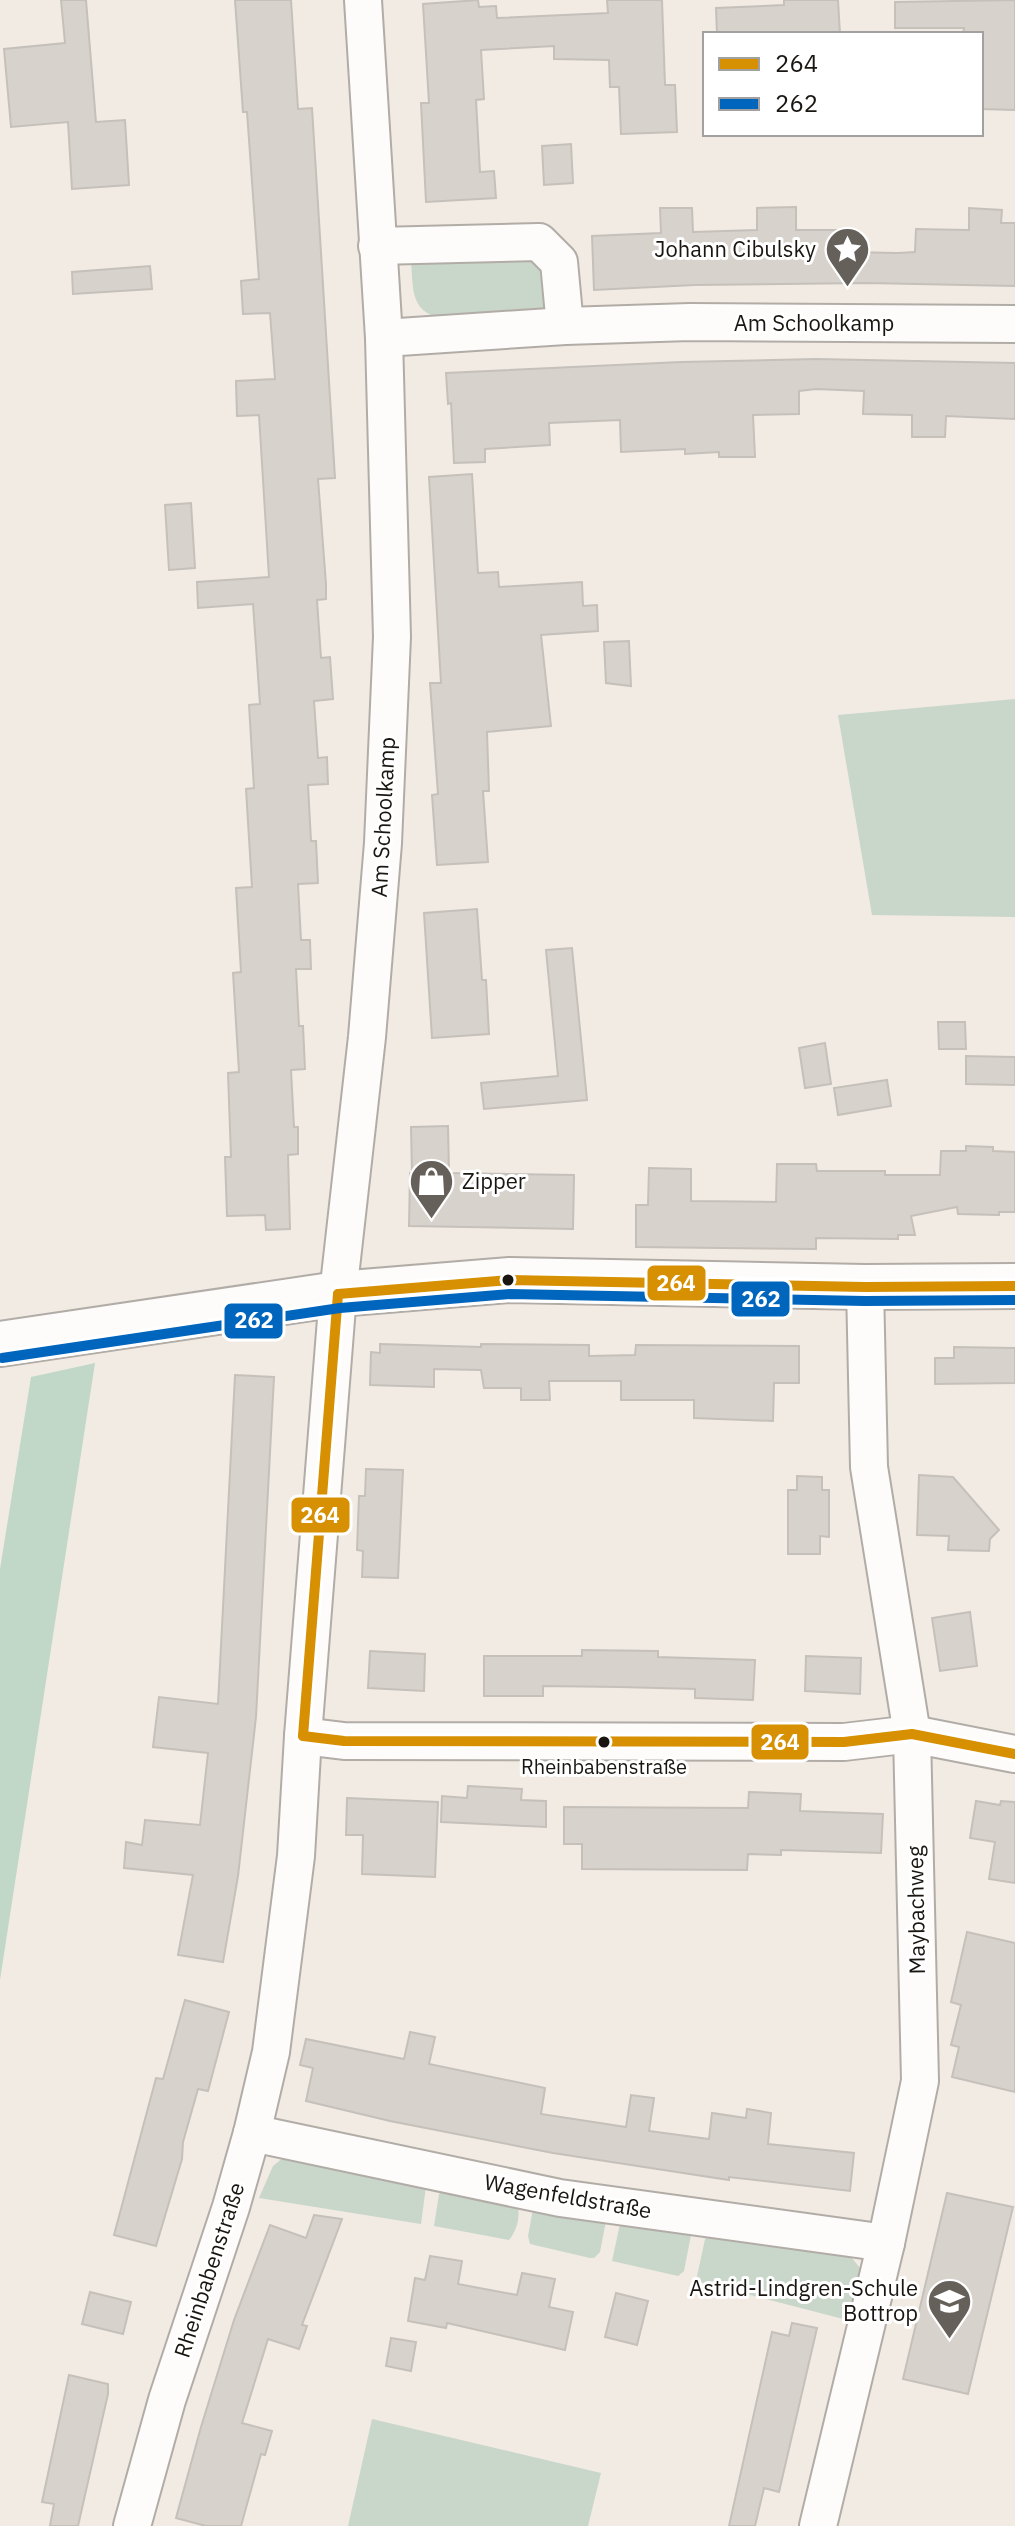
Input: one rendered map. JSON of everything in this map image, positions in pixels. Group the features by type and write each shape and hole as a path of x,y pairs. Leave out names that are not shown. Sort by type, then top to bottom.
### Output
{"main road":[{"path":"0,1344 338,1294 510,1280 865,1287 1015,1286"}],"street":[{"name":"Am Schoolkamp","path":"338,1294 367,1037 383,843 392,637 384,338 363,0"},
{"path":"377,246 539,242 559,262 565,326"},
{"name":"Am Schoolkamp","path":"384,338 565,326 690,322 1015,324"},
{"name":"Maybachweg","path":"818,2526 886,2243 920,2081 912,1734 869,1467 865,1287"},
{"name":"Rheinbabenstraße","path":"132,2526 167,2400 231,2207 271,2052 296,1856 338,1294"},
{"path":"303,1736 344,1741 829,1742 912,1734 1015,1754"},
{"name":"Wagenfeldstraße","path":"252,2133 560,2198 886,2243"}],"shaded area":[{"path":"542,259 549,307 539,313 439,317 423,310 415,296 411,261"},
{"path":"1015,699 1015,917 872,915 838,715"},
{"path":"284,2157 426,2186 421,2224 259,2198 273,2166"},
{"path":"444,2190 517,2204 518,2223 509,2240 434,2226 439,2194"},
{"path":"533,2209 606,2221 600,2252 590,2258 530,2244 528,2236"},
{"path":"620,2224 687,2231 691,2235 684,2271 678,2276 612,2261"},
{"path":"710,2235 847,2252 860,2268 847,2320 696,2281 705,2239"},
{"path":"372,2419 601,2473 588,2526 348,2526"}],"green space":[{"path":"95,1363 0,1980 0,1569 31,1377"}],"building":[{"path":"61,0 86,0 96,122 125,120 129,185 72,189 68,122 11,127 4,49 65,43"},
{"path":"235,0 291,0 298,109 312,108 335,478 318,479 326,599 317,600 321,658 330,657 333,699 314,701 318,758 327,757 328,784 308,785 311,841 316,841 318,883 298,884 301,940 310,940 311,969 296,969 305,1069 291,1070 298,1154 288,1155 290,1229 266,1230 265,1215 227,1216 225,1157 231,1157 228,1073 239,1072 233,973 241,972 236,888 252,887 246,789 254,788 249,705 260,704 253,604 198,608 197,582 269,577 259,415 237,416 236,381 275,379 270,313 243,314 241,281 259,279"},
{"path":"478,0 479,7 496,6 497,18 608,13 607,0 662,0 665,85 675,85 677,132 621,134 619,87 610,87 609,60 554,59 554,46 481,50 484,99 476,100 480,172 494,171 496,198 426,202 421,103 429,103 423,4"},
{"path":"784,0 838,0 840,32 717,32 716,8 784,5"},
{"path":"1015,0 1015,110 983,109 983,32 963,32 964,28 895,28 895,2"},
{"path":"571,144 573,183 544,185 542,146"},
{"path":"796,207 796,230 847,230 848,252 898,253 915,252 916,229 969,230 969,208 1002,210 1001,223 1015,223 1015,286 866,283 594,290 592,236 661,233 660,208 692,208 693,232 757,230 757,208"},
{"path":"150,266 152,289 73,294 72,272"},
{"path":"816,359 1015,363 1015,419 946,416 945,437 912,437 912,415 863,414 864,391 816,389 799,391 799,414 753,415 755,457 719,457 719,452 685,454 685,449 621,452 620,420 549,423 550,445 485,449 485,462 454,463 446,373"},
{"path":"472,474 478,573 498,572 499,587 582,582 583,606 597,605 598,631 541,635 551,726 487,732 489,791 483,791 488,862 437,865 432,795 438,794 430,683 441,683 429,477"},
{"path":"191,503 195,568 169,570 165,505"},
{"path":"629,641 631,686 606,683 604,642"},
{"path":"477,909 489,1034 432,1038 424,913"},
{"path":"572,948 587,1100 484,1109 481,1083 558,1076 546,950"},
{"path":"938,1022 965,1022 966,1049 939,1049"},
{"path":"825,1043 831,1084 805,1088 799,1048"},
{"path":"966,1056 1015,1057 1015,1085 966,1084"},
{"path":"887,1080 891,1106 838,1115 834,1088"},
{"path":"448,1126 449,1173 574,1175 573,1229 409,1226 411,1127"},
{"path":"966,1146 1015,1152 1015,1212 999,1212 999,1215 958,1214 957,1207 911,1216 915,1235 898,1235 898,1239 816,1238 816,1249 636,1247 636,1205 648,1205 649,1168 691,1169 691,1201 776,1202 777,1164 816,1164 817,1171 940,1175 941,1151 966,1151"},
{"path":"380,1344 481,1347 481,1344 589,1345 589,1356 635,1355 636,1345 799,1346 799,1383 774,1383 773,1421 694,1418 694,1400 621,1400 621,1381 549,1381 550,1400 521,1400 521,1388 484,1388 481,1370 434,1369 434,1387 370,1385 371,1352 380,1353"},
{"path":"954,1347 1015,1348 1015,1383 935,1384 935,1358 954,1358"},
{"path":"235,1375 274,1377 256,1717 238,1876 223,1962 178,1955 193,1875 124,1868 126,1842 142,1845 145,1820 200,1825 208,1753 153,1747 159,1697 218,1704"},
{"path":"366,1469 403,1470 398,1578 362,1577 363,1551 357,1550 359,1496 365,1496"},
{"path":"919,1475 953,1477 999,1530 990,1539 989,1551 948,1550 949,1536 917,1535"},
{"path":"797,1476 822,1477 822,1490 829,1490 829,1537 820,1536 820,1554 788,1554 788,1490 797,1490"},
{"path":"970,1612 977,1666 940,1671 932,1618"},
{"path":"582,1650 658,1651 658,1657 755,1660 753,1700 695,1698 695,1689 619,1687 543,1686 543,1696 484,1696 484,1656 582,1656"},
{"path":"370,1651 425,1654 424,1691 368,1688"},
{"path":"806,1656 861,1658 860,1694 805,1691"},
{"path":"468,1786 522,1789 521,1800 546,1801 546,1827 441,1822 442,1796 467,1798"},
{"path":"749,1792 801,1794 800,1811 883,1814 881,1853 781,1850 781,1855 748,1854 747,1870 582,1869 582,1844 564,1844 564,1807 748,1808"},
{"path":"347,1798 438,1802 435,1877 362,1874 363,1835 346,1835"},
{"path":"976,1801 1000,1805 1001,1801 1015,1802 1015,1883 989,1879 995,1842 970,1838"},
{"path":"967,1932 1015,1943 1015,2092 952,2077 959,2047 951,2045 961,2005 951,2002"},
{"path":"185,2000 229,2012 208,2091 198,2089 183,2142 182,2159 156,2246 114,2235 156,2078 163,2079"},
{"path":"410,2032 435,2037 429,2064 545,2088 541,2114 626,2127 631,2095 654,2098 649,2131 709,2139 712,2113 746,2118 747,2109 771,2113 768,2144 854,2153 850,2191 729,2177 729,2180 553,2153 306,2101 313,2068 300,2065 306,2039 404,2059"},
{"path":"947,2193 1013,2207 968,2394 903,2379"},
{"path":"314,2215 342,2219 302,2325 307,2326 299,2349 268,2339 242,2423 272,2431 265,2455 261,2454 241,2526 206,2526 176,2518 234,2320 270,2225 306,2238"},
{"path":"430,2256 462,2261 458,2284 517,2295 522,2273 555,2279 549,2307 573,2312 565,2350 447,2323 446,2328 408,2321 415,2278 425,2280"},
{"path":"90,2292 131,2302 123,2334 82,2324"},
{"path":"616,2293 648,2301 637,2345 605,2337"},
{"path":"792,2323 817,2328 779,2492 764,2488 755,2526 729,2526 772,2332 789,2336"},
{"path":"391,2338 416,2342 411,2371 386,2366"},
{"path":"69,2375 108,2384 108,2394 78,2526 50,2526 54,2504 42,2502"}],"transit line":[{"name":"264","path":"338,1294 510,1280 865,1287 1015,1286"},
{"name":"264","path":"303,1736 338,1294"},
{"name":"262","path":"2,1358 340,1308 510,1294 865,1301 1015,1300"},
{"name":"264","path":"303,1736 344,1741 844,1742 912,1734 1015,1754"}],"place":[{"name":"Johann Cibulsky","path":"847,288"},
{"name":"Zipper","path":"431,1220"},
{"name":"Rheinbabenstraße","path":"604,1742"},
{"name":"Astrid-Lindgren-Schule Bottrop","path":"949,2340"}]}
